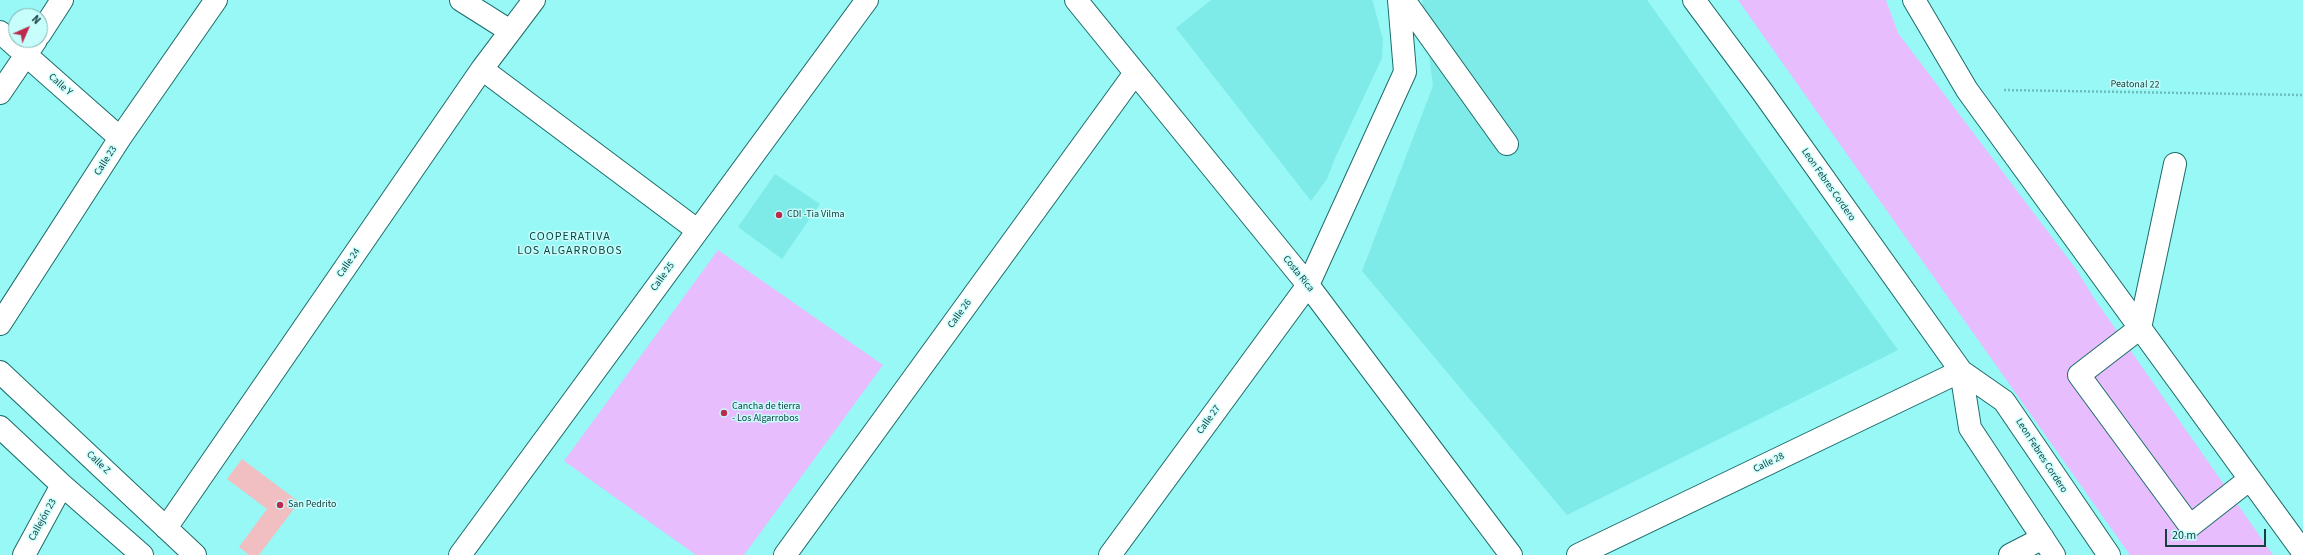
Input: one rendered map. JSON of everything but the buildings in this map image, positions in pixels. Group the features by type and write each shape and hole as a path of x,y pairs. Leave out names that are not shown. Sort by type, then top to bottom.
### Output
{"street":[{"path":"48,22 62,0"},
{"name":"Calle 23","path":"0,324 120,138 216,0"},
{"path":"461,0 510,31"},
{"name":"Calle 24","path":"166,528 482,70 534,0"},
{"name":"Calle 25","path":"460,555 696,230 867,0"},
{"name":"Costa Rica","path":"1076,0 1308,285 1511,555"},
{"name":"Calle 27","path":"1110,555 1308,285 1405,72 1399,0"},
{"path":"1404,0 1507,144"},
{"name":"Leon Febres Cordero","path":"1694,0 1761,90 1961,371 2004,401 2108,555"},
{"path":"1914,0 1967,90 2303,552"},
{"path":"0,93 31,48"},
{"name":"Calle Y","path":"31,48 120,138"},
{"path":"482,70 696,230"},
{"name":"Calle 26","path":"785,555 1135,73"},
{"path":"2175,164 2140,328 2079,375 2190,526 2250,479"},
{"name":"Leon Febres Cordero","path":"1961,371 1970,428 2049,546"},
{"name":"Calle 28","path":"1578,555 1961,371"},
{"name":"Calle Z","path":"0,372 196,555"},
{"path":"0,427 62,485 142,555"},
{"name":"Callejón 23","path":"24,555 62,485"},
{"path":"2010,555 2049,546"}],"path":[{"name":"Peatonal 22","path":"1967,90 2303,95"}],"shaded area":[{"path":"1211,0 1372,0 1373,2 1383,40 1382,58 1336,156 1327,179 1311,201 1176,28"},
{"path":"1422,0 1647,0 1898,350 1567,515 1362,271 1433,86"},
{"path":"1738,0 1886,0 1898,33 2076,269 2094,298 2273,555 2130,555"},
{"name":"CDI -Tia Vilma","path":"775,174 820,204 782,259 738,227"},
{"name":"Cancha de tierra - Los Algarrobos","path":"718,250 883,365 744,555 696,555 564,461"}],"place":[{"name":"CDI -Tia Vilma","path":"779,215"},
{"name":"Cancha de tierra - Los Algarrobos","path":"724,413"},
{"name":"San Pedrito","path":"280,505"}],"district":[{"name":"COOPERATIVA LOS ALGARROBOS","path":"570,244"}]}
